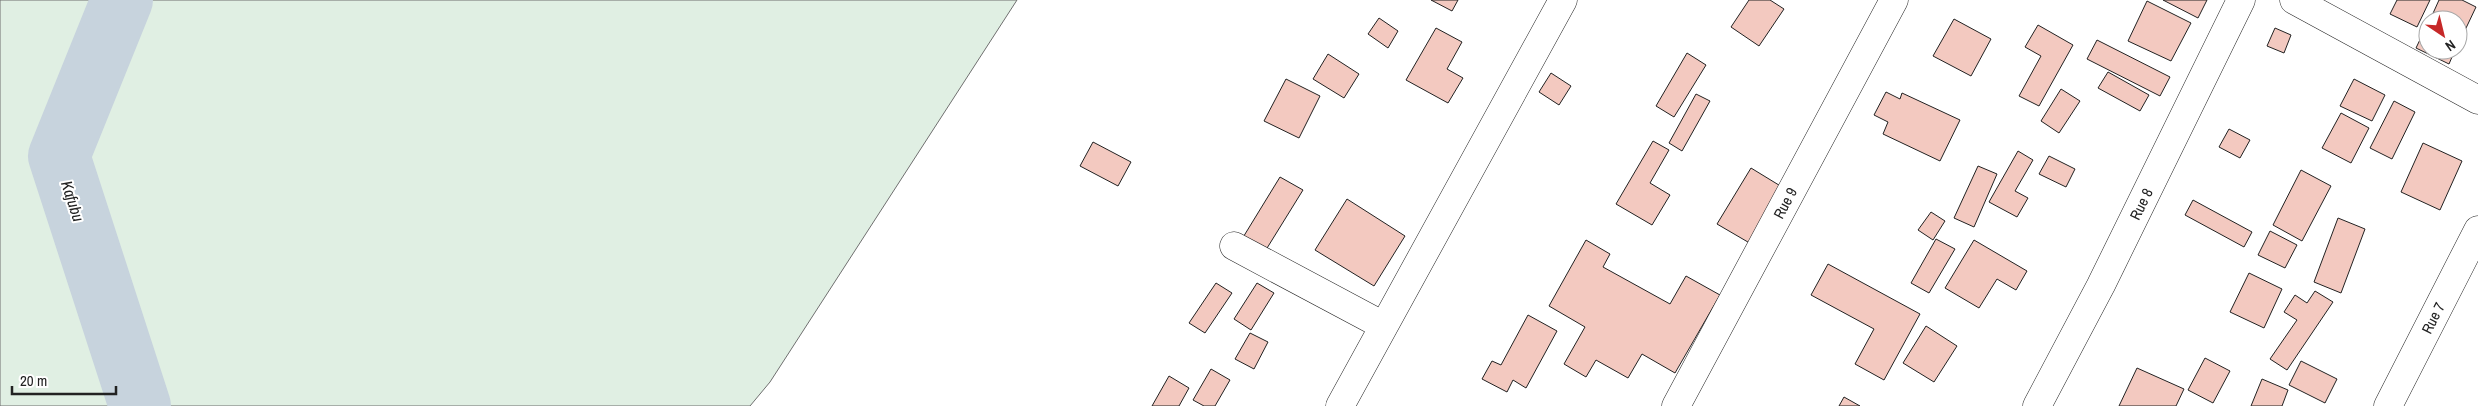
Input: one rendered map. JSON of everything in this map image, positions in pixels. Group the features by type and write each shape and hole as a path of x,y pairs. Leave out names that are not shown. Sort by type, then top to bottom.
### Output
{"street":[{"path":"1340,406 1563,0"},
{"name":"Rue 9","path":"1676,406 1894,0"},
{"name":"Rue 8","path":"2037,406 2101,285 2241,0"},
{"path":"2294,0 2478,100"},
{"name":"Rue 7","path":"2388,406 2478,230"},
{"path":"1234,246 1384,326"}],"green space":[{"path":"0,0 1017,0 770,382 750,406 0,406"}],"building":[{"path":"1431,0 1458,0 1452,11"},
{"path":"1749,0 1770,0 1784,9 1759,46 1731,27"},
{"path":"2163,0 2207,0 2198,18"},
{"path":"2397,0 2430,0 2425,10 2418,10 2417,27 2390,14"},
{"path":"2439,0 2462,0 2476,7 2468,24 2468,10 2434,10"},
{"path":"2147,1 2191,23 2171,61 2128,41"},
{"path":"1379,18 1398,31 1388,48 1368,34"},
{"path":"1954,19 1991,39 1971,76 1933,56"},
{"path":"2038,25 2073,45 2039,106 2019,96 2041,56 2025,47"},
{"path":"1436,28 1462,42 1447,69 1463,78 1448,103 1406,80"},
{"path":"2275,28 2291,35 2284,53 2267,46"},
{"path":"2097,40 2170,77 2160,96 2087,59"},
{"path":"1687,53 1706,65 1674,117 1656,106"},
{"path":"1328,54 1359,74 1344,98 1313,79"},
{"path":"2441,60 2451,60 2449,64"},
{"path":"2108,72 2149,95 2140,111 2098,88"},
{"path":"1551,73 1571,86 1559,105 1539,92"},
{"path":"1286,79 1320,96 1299,138 1264,121"},
{"path":"2354,79 2385,95 2372,121 2340,106"},
{"path":"2061,89 2080,101 2059,133 2041,121"},
{"path":"1886,92 1900,99 1902,93 1960,120 1940,161 1883,134 1888,122 1874,115"},
{"path":"1696,94 1710,101 1682,151 1669,143"},
{"path":"2394,101 2415,112 2392,159 2370,148"},
{"path":"2341,113 2369,128 2351,163 2322,148"},
{"path":"2229,129 2250,140 2240,158 2219,147"},
{"path":"1653,141 1669,150 1650,183 1670,195 1652,225 1616,204"},
{"path":"1093,142 1131,162 1118,186 1080,166"},
{"path":"2423,143 2462,161 2440,210 2401,192"},
{"path":"2018,151 2033,160 2015,191 2028,198 2017,217 1989,202"},
{"path":"2049,156 2075,169 2066,187 2039,174"},
{"path":"1978,166 1997,174 1974,227 1954,218"},
{"path":"1751,168 1787,190 1753,245 1717,224"},
{"path":"2301,170 2331,186 2302,241 2273,225"},
{"path":"1280,177 1303,190 1264,253 1242,239"},
{"path":"1347,199 1405,236 1374,286 1315,250"},
{"path":"2193,200 2252,232 2244,247 2185,215"},
{"path":"1931,212 1945,221 1933,240 1918,230"},
{"path":"2338,218 2365,229 2341,293 2314,282"},
{"path":"2270,231 2297,245 2285,268 2258,255"},
{"path":"1936,239 1955,249 1929,293 1911,283"},
{"path":"1586,240 1610,254 1603,267 1670,304 1686,276 1720,295 1675,373 1642,354 1628,378 1596,360 1586,377 1564,364 1585,327 1549,306"},
{"path":"1974,240 2027,271 2016,290 1997,279 1979,308 1945,288"},
{"path":"1828,264 1920,314 1884,380 1855,364 1874,329 1811,295"},
{"path":"2249,273 2282,289 2264,328 2230,312"},
{"path":"1216,283 1232,293 1205,333 1189,323"},
{"path":"1257,283 1274,293 1251,330 1234,319"},
{"path":"2315,291 2333,302 2287,370 2270,359 2297,320 2284,312 2295,295 2307,303"},
{"path":"1528,315 1557,331 1526,388 1513,380 1507,392 1482,379 1492,361 1501,365"},
{"path":"1926,326 1957,346 1934,382 1903,363"},
{"path":"1250,333 1268,342 1254,369 1235,359"},
{"path":"2205,358 2230,371 2213,403 2188,390"},
{"path":"2301,361 2337,379 2325,403 2289,385"},
{"path":"2137,368 2184,389 2176,406 2119,406"},
{"path":"1211,369 1230,380 1215,406 1204,406 1193,400"},
{"path":"1169,376 1189,388 1179,406 1152,406"},
{"path":"2262,379 2288,390 2282,406 2251,406"},
{"path":"1844,397 1860,406 1839,406"}],"waterway":[{"name":"Kafubu","path":"122,0 59,156 140,406"}]}
